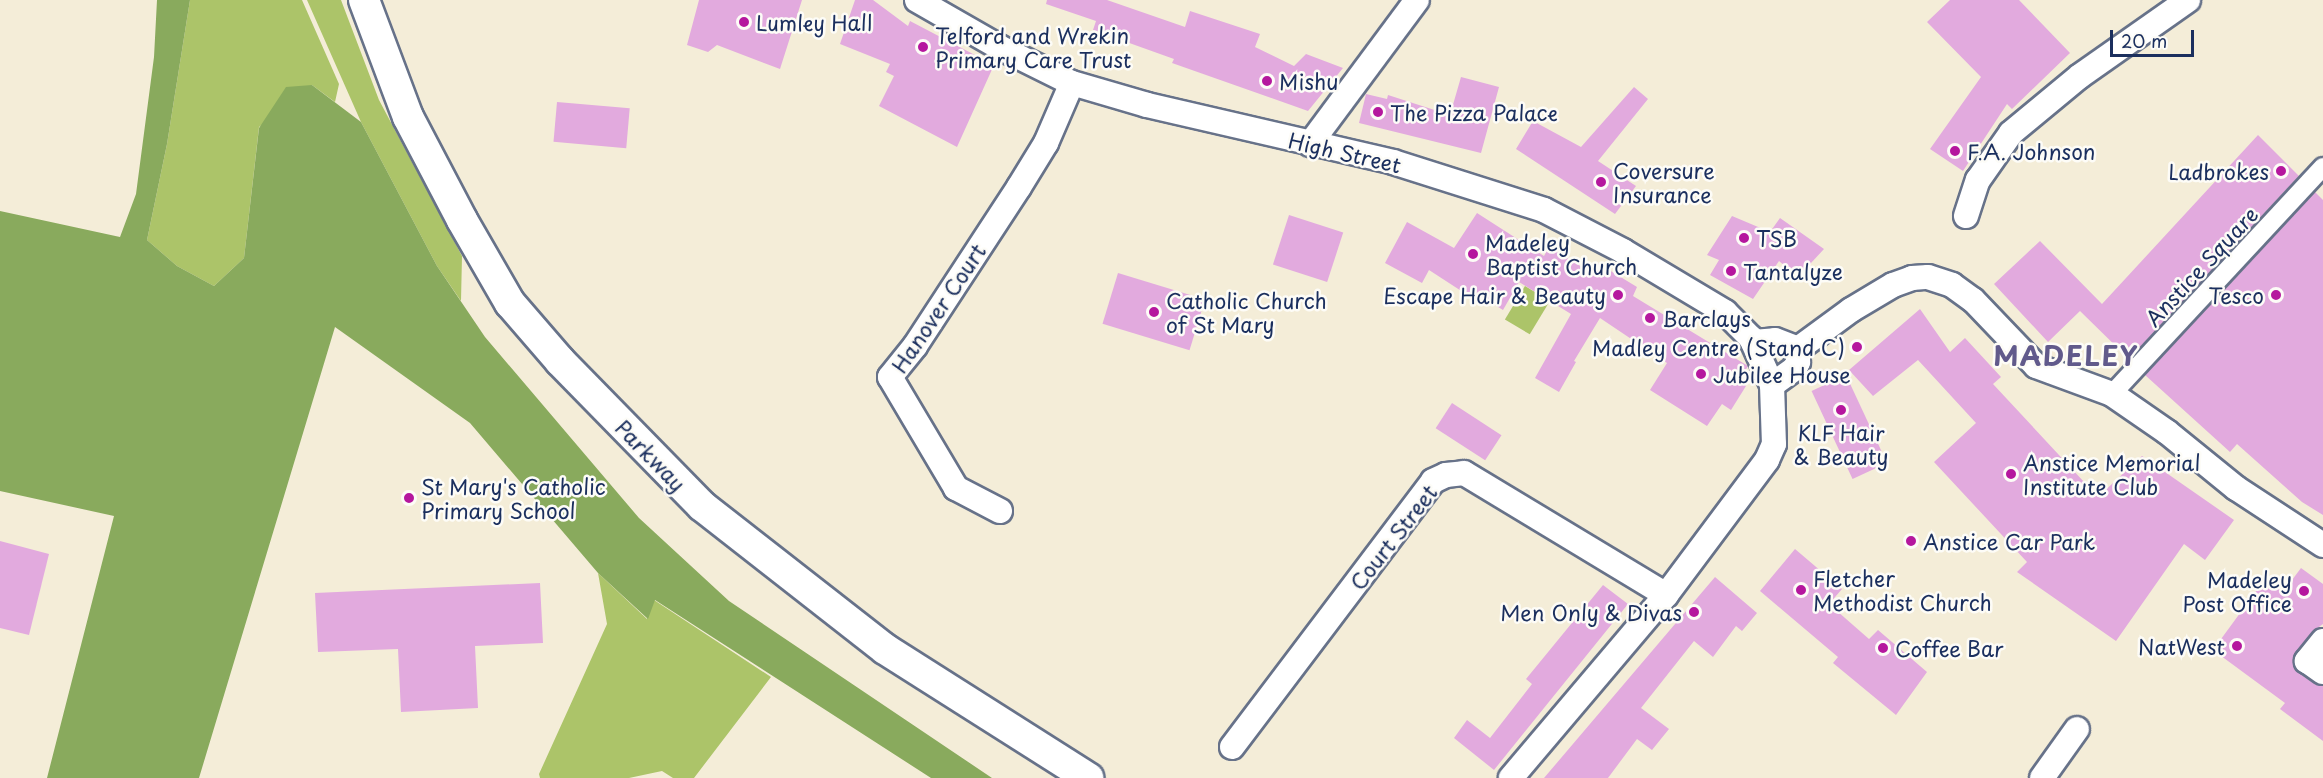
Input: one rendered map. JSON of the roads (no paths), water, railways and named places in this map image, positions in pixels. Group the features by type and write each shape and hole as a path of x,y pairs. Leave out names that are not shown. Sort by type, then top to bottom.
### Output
{"street":[{"name":"Parkway","path":"364,0 408,117 462,220 510,303 560,361 702,506 885,649 1088,778"},
{"name":"High Street","path":"917,0 999,47 1072,82 1147,105 1393,162 1544,210 1623,251 1725,312 1753,342 1772,386"},
{"path":"1310,144 1417,0"},
{"path":"1966,216 1978,180 2011,133 2080,76 2187,0"},
{"name":"Hanover Court","path":"1000,511 956,488 890,377 915,346 1019,187 1046,143 1072,82"},
{"name":"Anstice Square","path":"2112,394 2323,167"},
{"path":"1797,349 1851,310 1893,285 1912,278 1928,277 1952,285 1973,300 2036,366 2112,394 2167,432 2236,488 2323,544"},
{"path":"1753,342 1774,340 1797,349"},
{"path":"1511,778 1666,595 1767,460 1774,444 1772,386 1795,368 1798,362 1797,349"},
{"name":"Court Street","path":"1232,747 1433,481 1446,475 1464,473 1666,595"},
{"path":"2323,641 2307,661 2323,672"},
{"path":"2042,778 2077,729"}],"place":[{"name":"Lumley Hall","path":"744,22"},
{"name":"Telford and Wrekin Primary Care Trust","path":"923,47"},
{"name":"Mishu","path":"1267,81"},
{"name":"The Pizza Palace","path":"1378,112"},
{"name":"F.A. Johnson","path":"1955,151"},
{"name":"Ladbrokes","path":"2281,171"},
{"name":"Coversure Insurance","path":"1601,182"},
{"name":"TSB","path":"1744,238"},
{"name":"Madeley Baptist Church","path":"1473,254"},
{"name":"Tantalyze","path":"1731,271"},
{"name":"Escape Hair & Beauty","path":"1618,295"},
{"name":"Tesco","path":"2276,295"},
{"name":"Catholic Church of St Mary","path":"1154,312"},
{"name":"Barclays","path":"1650,318"},
{"name":"Madley Centre (Stand C)","path":"1857,347"},
{"name":"Jubilee House","path":"1701,374"},
{"name":"KLF Hair & Beauty","path":"1841,410"},
{"name":"Anstice Memorial Institute Club","path":"2011,474"},
{"name":"St Mary's Catholic Primary School","path":"409,498"},
{"name":"Anstice Car Park","path":"1911,541"},
{"name":"Fletcher Methodist Church","path":"1801,590"},
{"name":"Madeley Post Office","path":"2304,591"},
{"name":"Men Only & Divas","path":"1694,612"},
{"name":"NatWest","path":"2237,646"},
{"name":"Coffee Bar","path":"1883,648"}],"district":[{"name":"MADELEY","path":"2066,355"}]}
